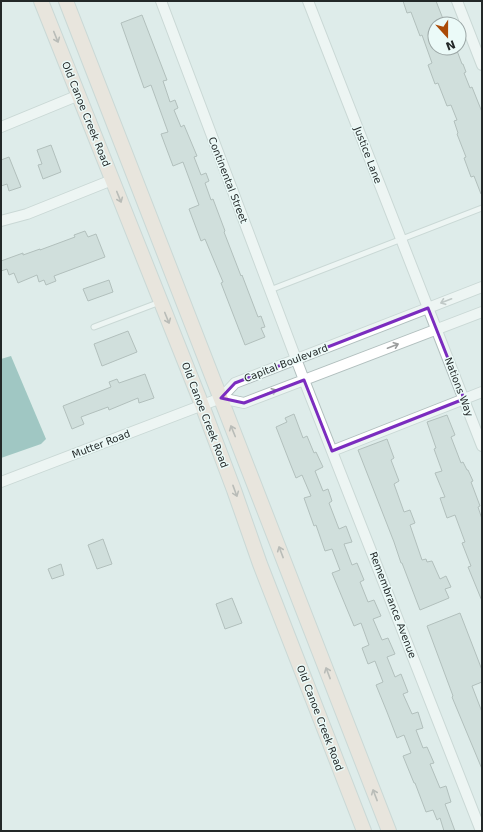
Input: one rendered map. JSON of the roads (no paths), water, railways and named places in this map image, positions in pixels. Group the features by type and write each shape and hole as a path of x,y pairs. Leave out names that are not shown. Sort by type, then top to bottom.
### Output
{"main road":[{"name":"Old Canoe Creek Road","path":"41,1 202,405 260,564 364,831"},
{"name":"Old Canoe Creek Road","path":"66,1 389,831"}],"street":[{"name":"Continental Street","path":"161,1 304,380"},
{"name":"Justice Lane","path":"308,1 428,308"},
{"path":"457,1 482,65"},
{"path":"1,127 79,95"},
{"path":"1,221 27,214 112,180"},
{"name":"Capital Boulevard","path":"221,398 235,383 482,287"},
{"name":"Nations Way","path":"428,308 482,446"},
{"path":"221,398 244,403 482,312"},
{"name":"Remembrance Avenue","path":"304,380 481,831"},
{"path":"332,451 482,392"},
{"name":"Mutter Road","path":"1,482 221,398"}],"lane":[{"path":"270,290 482,208"},
{"path":"94,327 161,302"}],"water":[{"path":"11,356 46,439 41,444 1,458 1,359"}]}
